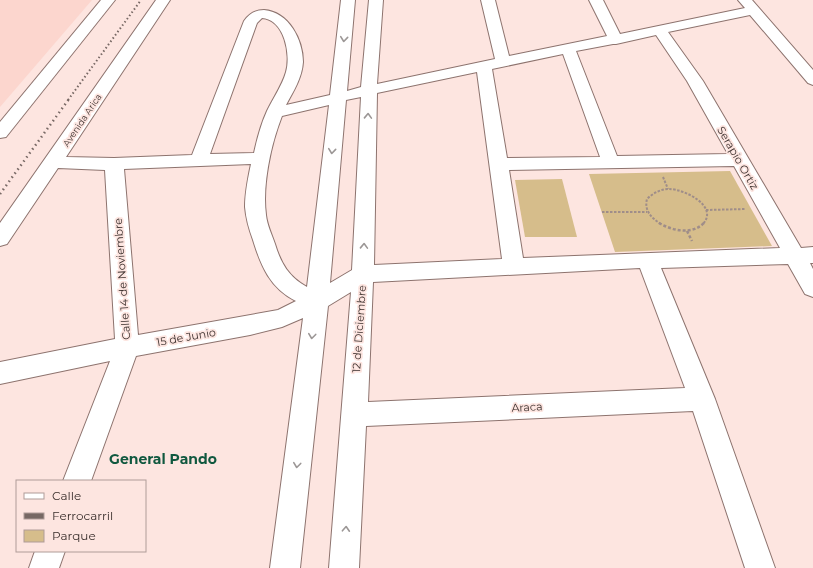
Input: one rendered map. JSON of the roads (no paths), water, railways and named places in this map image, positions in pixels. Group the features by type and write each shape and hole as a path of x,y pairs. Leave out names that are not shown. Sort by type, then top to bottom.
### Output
{"street":[{"path":"0,133 108,0"},
{"name":"Avenida Arica","path":"0,239 163,0"},
{"path":"285,568 317,301 348,0"},
{"name":"12 de Diciembre","path":"344,568 362,274 369,90 376,0"},
{"path":"488,0 503,62"},
{"path":"596,0 616,40"},
{"path":"274,113 369,90 616,40 660,30 750,5 807,67 813,80"},
{"path":"199,161 250,21 256,16 265,14 279,20 288,32 293,43 294,69 291,82 274,113 262,158 255,202 256,217 271,265 285,284 317,301"},
{"name":"Serapio Ortiz","path":"660,30 695,81 767,208 804,255 813,288"},
{"path":"568,49 611,163"},
{"path":"484,66 514,266"},
{"path":"53,162 114,164 262,158"},
{"path":"499,164 740,160"},
{"name":"Calle 14 de Noviembre","path":"77,480 127,347 114,164"},
{"path":"362,274 647,260 804,255"},
{"path":"647,260 702,399 760,568"},
{"name":"15 de Junio","path":"0,373 127,347 282,318 317,301 362,274"},
{"name":"Araca","path":"353,415 702,399"},
{"path":"44,568 50,552"}],"railway":[{"path":"68,100 141,0"},
{"path":"0,194 69,99"}],"district":[{"name":"General Pando","path":"163,459"}]}
